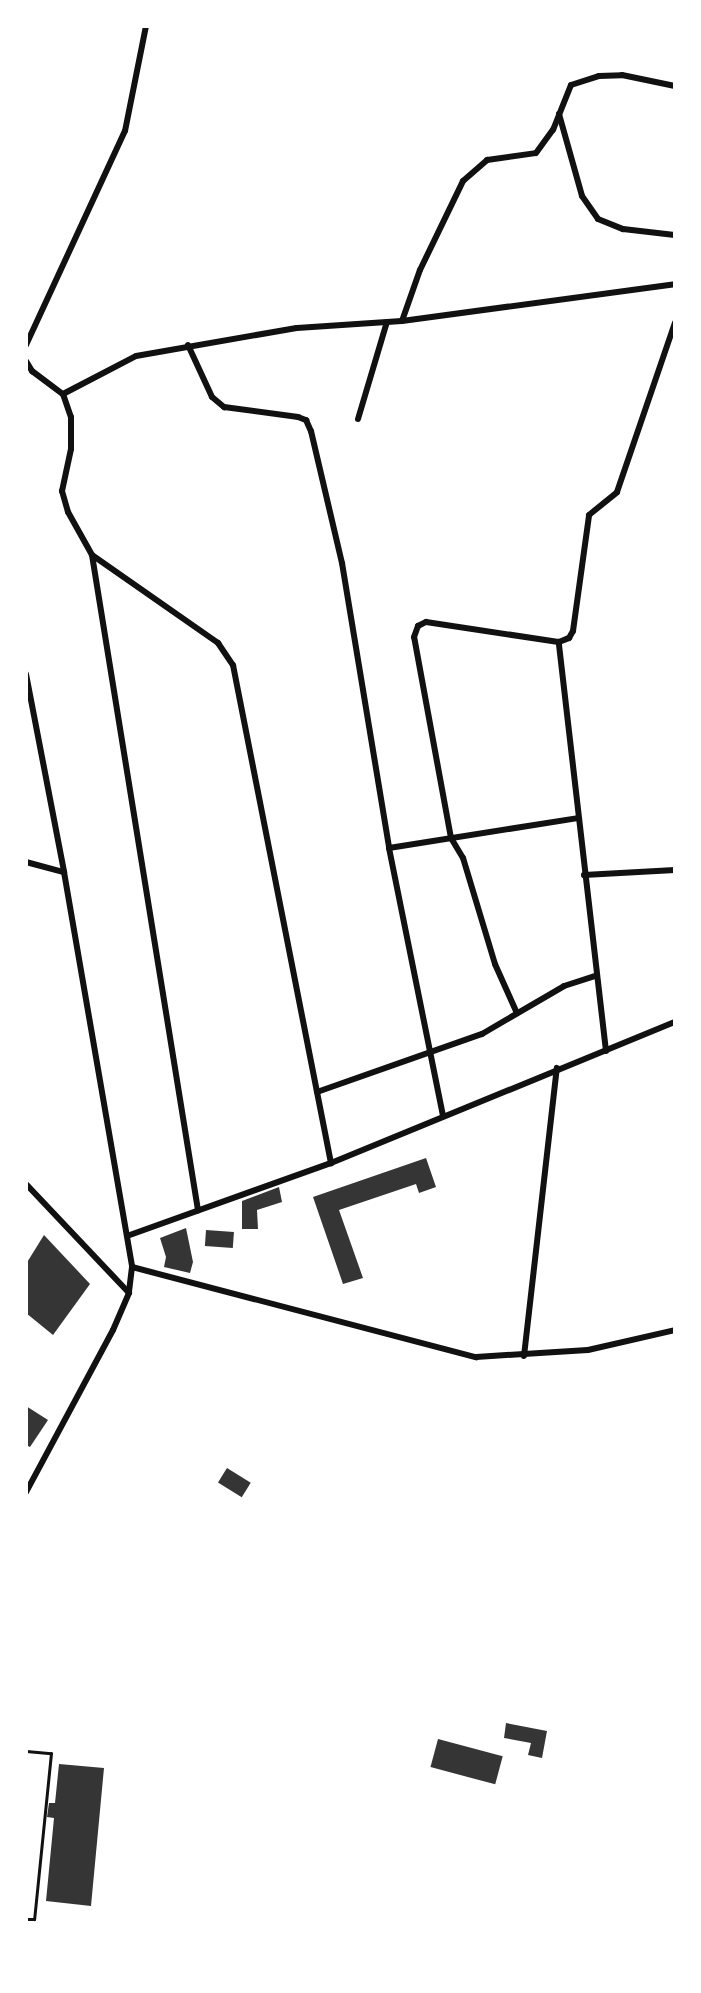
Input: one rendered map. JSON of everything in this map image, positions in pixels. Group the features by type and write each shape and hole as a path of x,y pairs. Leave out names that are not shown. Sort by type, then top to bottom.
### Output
{"street":[{"path":"26,345 125,131 146,26"},
{"path":"402,321 420,270 463,181 487,160 536,153 553,130 571,85 622,75 675,86"},
{"path":"559,114 582,196 598,219 623,229 675,235"},
{"path":"63,394 136,356 188,345 297,328 402,321 675,284"},
{"path":"358,419 387,322"},
{"path":"516,1011 495,964 463,858 451,838 414,637 418,626 426,622 559,642 569,638 573,631 589,515 617,492 675,323"},
{"path":"188,345 212,397 224,407 298,417 306,420 311,431 347,589 389,848 443,1115"},
{"path":"26,361 32,371 63,394 71,417 71,449 62,491 68,512 92,555 198,1210"},
{"path":"92,555 207,635 233,665 331,1163"},
{"path":"559,642 606,1051"},
{"path":"26,674 64,872 132,1267 129,1293 113,1330 26,1492"},
{"path":"389,848 578,818"},
{"path":"26,862 64,872"},
{"path":"584,875 675,870"},
{"path":"317,1092 482,1034 516,1011 564,986 595,976"},
{"path":"127,1236 331,1163 675,1022"},
{"path":"524,1356 557,1068"},
{"path":"26,1184 129,1293"},
{"path":"132,1267 476,1357 588,1350 675,1330"}],"lane":[{"path":"26,1751 51,1753 34,1919 26,1919"}],"building":[{"path":"426,1158 436,1187 419,1193 416,1184 339,1210 363,1278 343,1284 313,1197"},
{"path":"279,1187 282,1202 257,1210 258,1229 242,1229 242,1201"},
{"path":"186,1228 193,1262 190,1273 164,1267 166,1257 160,1238"},
{"path":"206,1230 234,1232 233,1248 205,1246"},
{"path":"44,1235 90,1284 53,1335 26,1313 26,1264"},
{"path":"26,1406 48,1420 30,1447 26,1445"},
{"path":"227,1468 251,1483 242,1497 218,1482"},
{"path":"506,1723 547,1731 542,1758 528,1755 531,1743 504,1738"},
{"path":"438,1739 503,1756 495,1784 430,1767"},
{"path":"59,1764 104,1768 91,1906 46,1901 54,1818 47,1817 49,1803 55,1803"}]}
